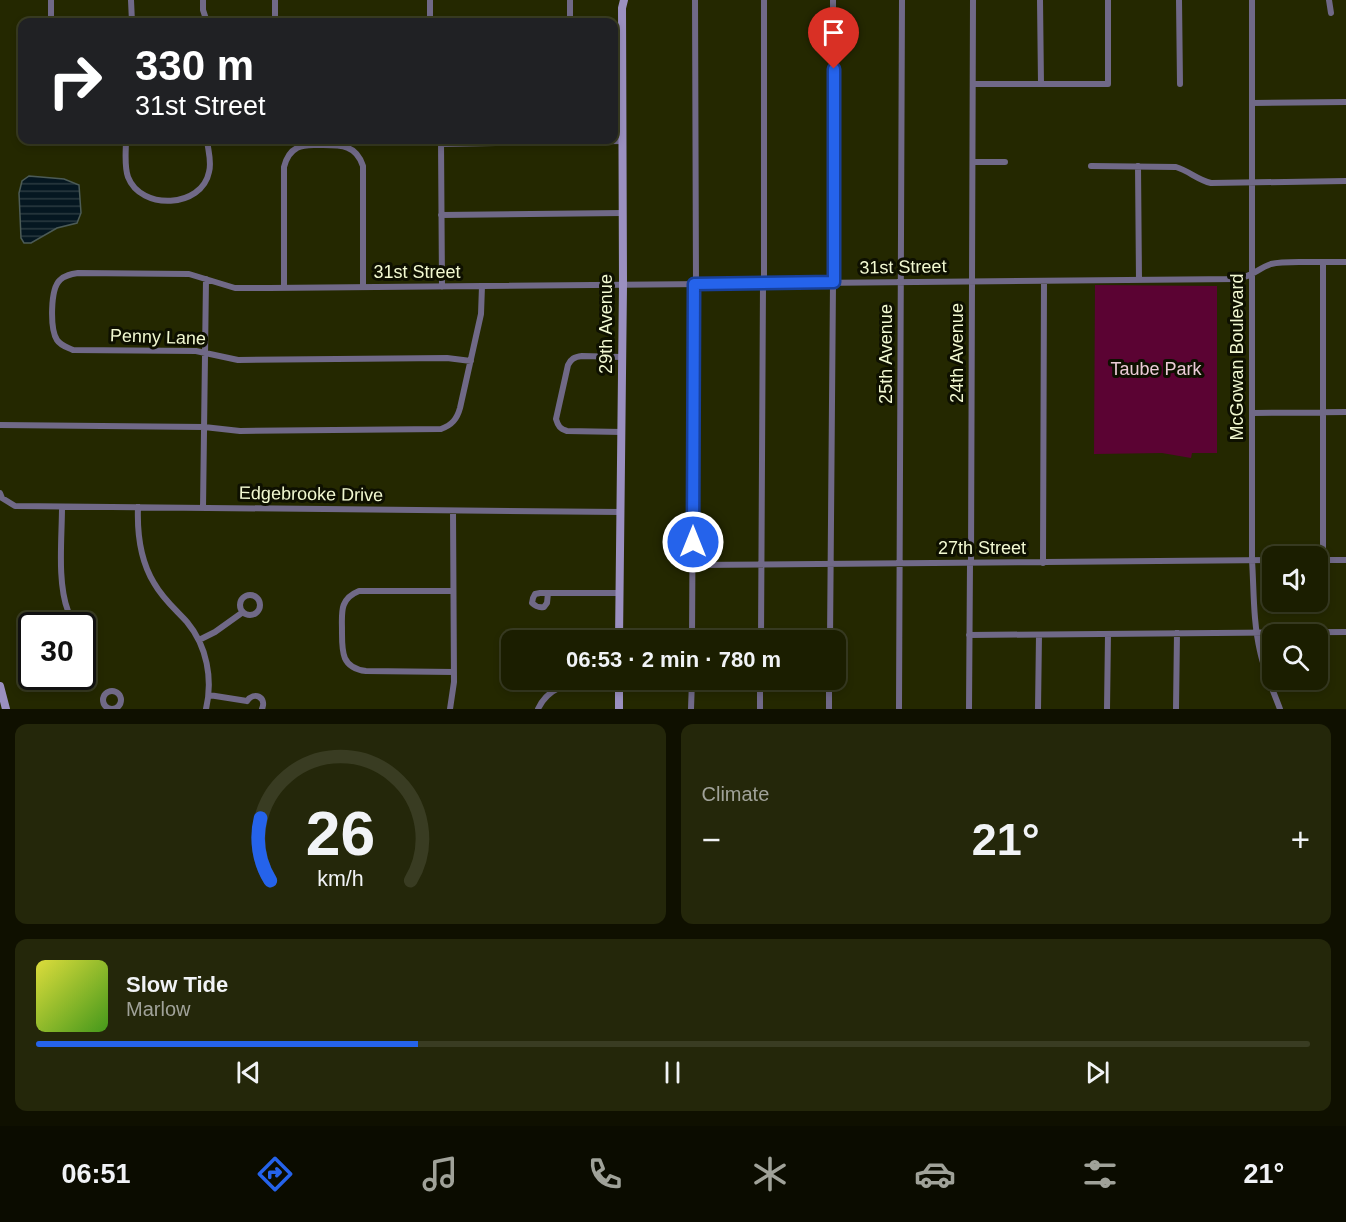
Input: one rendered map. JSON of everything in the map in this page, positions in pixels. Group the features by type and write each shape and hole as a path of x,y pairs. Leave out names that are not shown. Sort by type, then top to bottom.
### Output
{"street":[{"path":"51,0 51,18"},
{"path":"131,0 132,18"},
{"path":"203,0 206,18"},
{"path":"275,0 275,18"},
{"path":"430,0 430,18"},
{"path":"570,0 570,18"},
{"path":"692,630 695,0"},
{"path":"761,630 764,0"},
{"path":"830,630 833,0"},
{"name":"25th Avenue","path":"898,709 902,0"},
{"name":"24th Avenue","path":"969,709 973,0"},
{"path":"1040,0 1041,84"},
{"path":"973,84 1108,84 1108,0"},
{"path":"1179,0 1180,84"},
{"name":"McGowan Boulevard","path":"1252,0 1252,561 1256,633 1260,653 1280,709"},
{"path":"1329,0 1331,13"},
{"name":"29th Avenue","path":"620,630 623,213 618,70 622,3"},
{"path":"1252,103 1346,102"},
{"path":"126,144 128,176 134,187 143,195 165,201 189,197 205,184 210,165 207,144"},
{"path":"441,144 442,286"},
{"path":"284,288 284,167 287,157 295,149 305,145 346,147 355,151 360,158 363,166 363,287"},
{"path":"973,162 1005,162"},
{"path":"1091,166 1176,167 1186,170 1202,181 1211,183 1346,181"},
{"path":"1138,166 1139,280"},
{"path":"441,215 623,213"},
{"path":"1320,546 1324,412 1323,262"},
{"name":"31st Street","path":"206,279 235,288 284,288 1236,279 1253,275 1272,264 1346,262"},
{"name":"Penny Lane","path":"206,279 182,274 78,273 68,275 60,280 53,294 53,328 56,339 63,346 73,350 196,351 238,360 447,358 471,361"},
{"path":"203,508 206,279"},
{"path":"1043,563 1044,281"},
{"path":"0,425 204,427 240,431 441,429 453,423 458,417 481,314 482,286"},
{"path":"622,357 582,356 571,360 556,419 557,425 567,431 622,432"},
{"path":"1253,413 1346,412"},
{"name":"Edgebrooke Drive","path":"1,496 15,506 621,512"},
{"path":"62,507 62,578 68,611"},
{"path":"138,507 138,536 147,570 160,593 185,620 199,640 205,655 209,695 206,709"},
{"path":"450,709 454,672 453,511"},
{"name":"27th Street","path":"692,565 1262,560"},
{"path":"1328,560 1346,560"},
{"path":"453,591 359,591 347,599 342,609 342,652 347,662 354,668 366,671 454,672"},
{"path":"548,593 620,593"},
{"path":"199,640 215,632 243,612"},
{"path":"969,635 1346,632"},
{"path":"1176,709 1177,633"},
{"path":"1107,709 1108,634"},
{"path":"1038,709 1039,635"},
{"path":"0,686 6,709"},
{"path":"538,709 542,701 553,690"},
{"path":"619,690 619,709"},
{"path":"691,709 692,690"},
{"path":"760,690 760,709"},
{"path":"829,709 830,690"},
{"path":"209,695 247,701"},
{"path":"248,709 247,701 251,696 257,695 263,700 262,709"}],"green space":[{"name":"Taube Park","path":"1095,285 1217,286 1217,453 1192,453 1191,458 1162,453 1094,454"}],"water":[{"path":"29,176 64,179 79,185 81,213 77,223 57,228 31,243 24,243 21,238 19,193 22,181"}],"route":[{"path":"693,542 694,284 834,282 834,69"}]}
